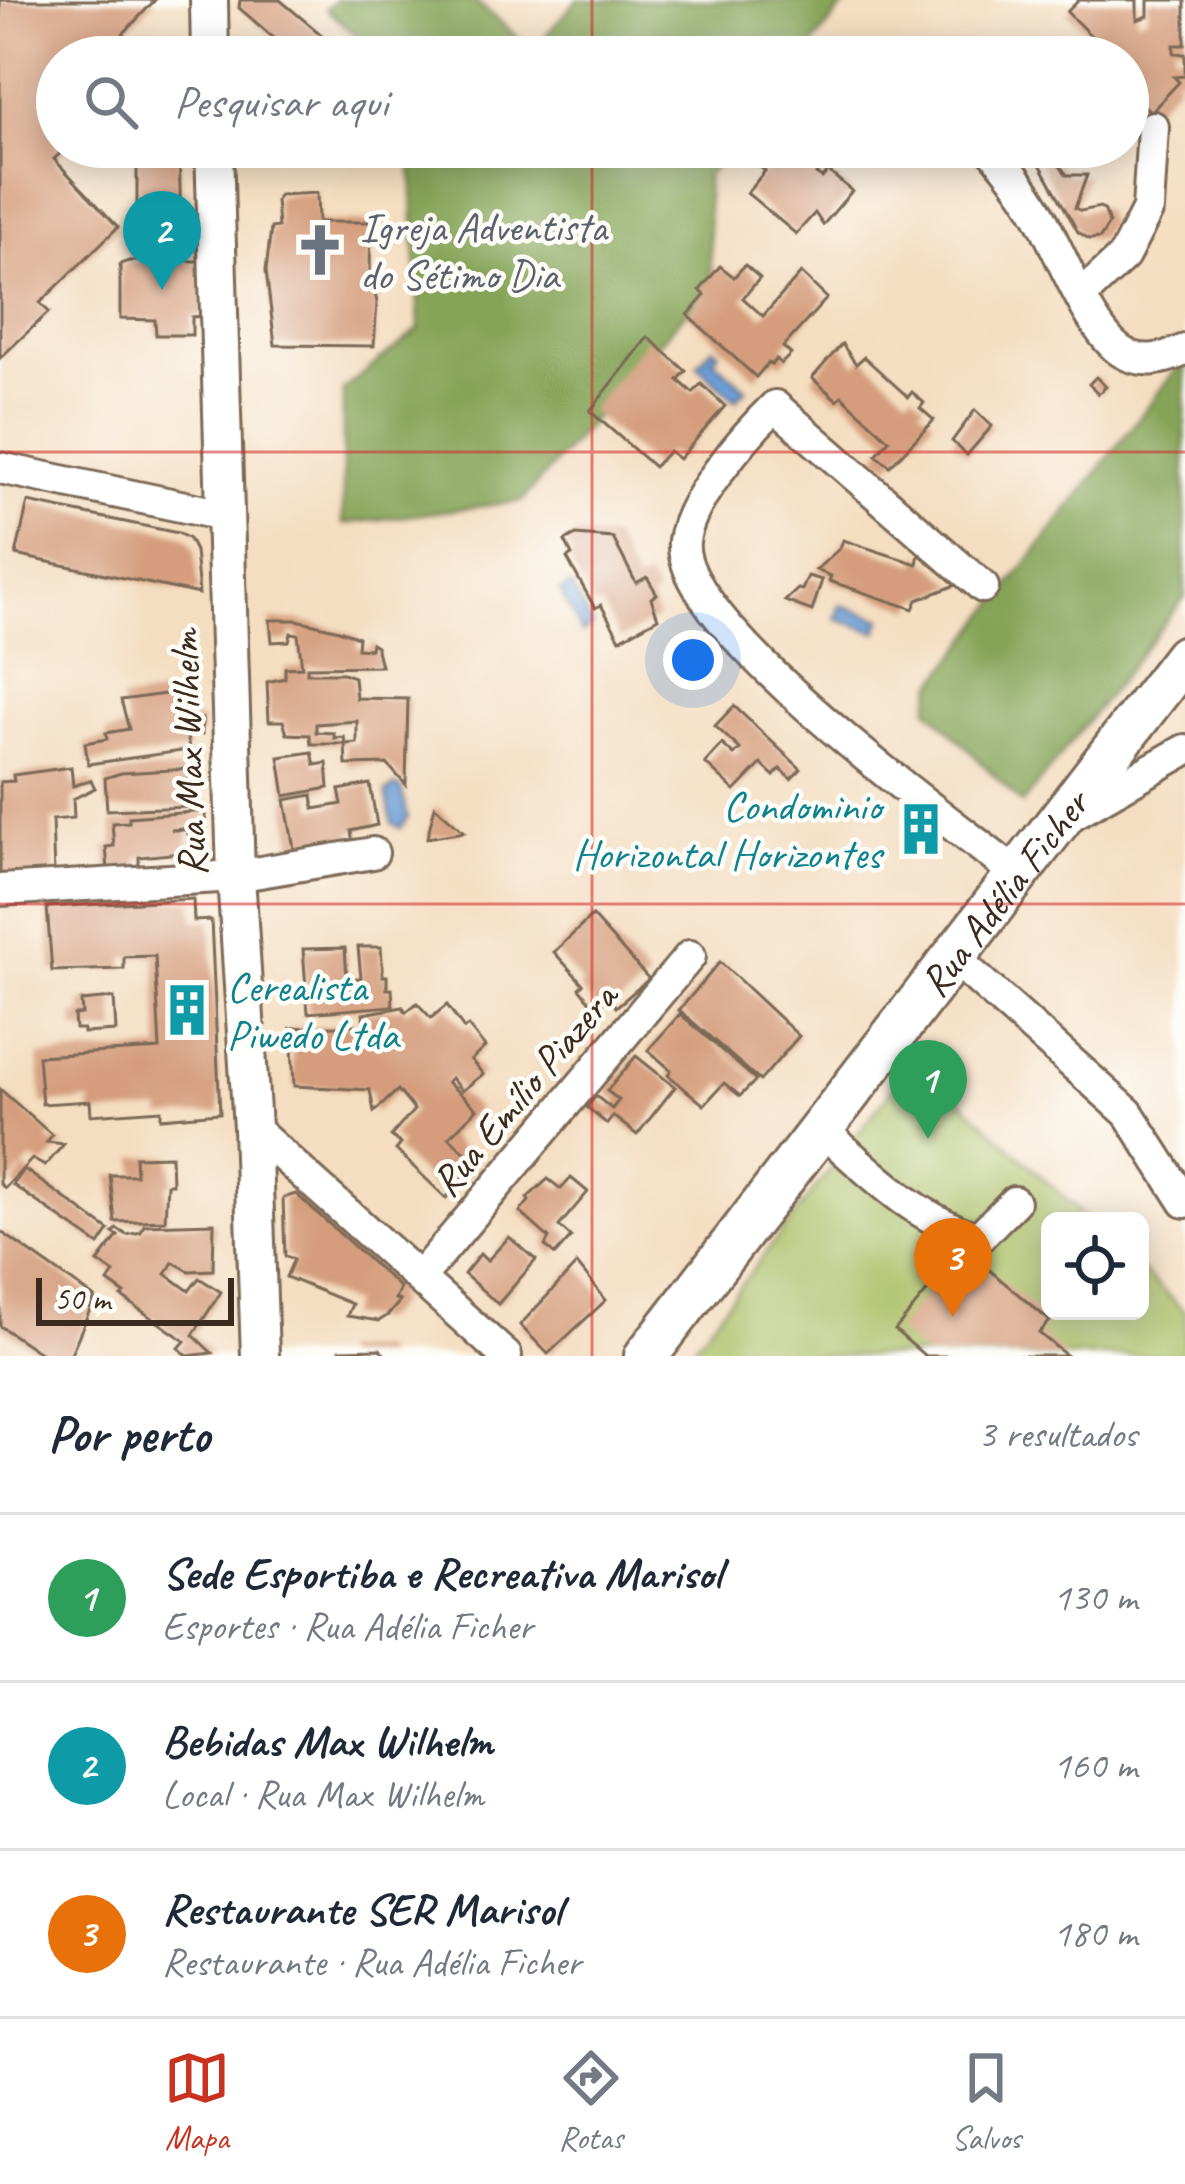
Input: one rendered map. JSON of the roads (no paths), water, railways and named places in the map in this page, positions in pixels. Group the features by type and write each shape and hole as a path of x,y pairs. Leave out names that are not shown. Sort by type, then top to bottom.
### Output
{"highway":[{"name":"Rua Adélia Ficher","path":"646,1356 1185,657"}],"main road":[{"path":"209,0 210,36"},
{"name":"Rua Max Wilhelm","path":"215,168 236,876 260,1356"}],"street":[{"path":"1083,294 1124,256 1148,209 1153,127"},
{"path":"1007,168 1030,197 1092,319 1123,352 1161,361 1185,350"},
{"path":"983,586 775,406 733,453 690,519 683,544 692,577 724,623 858,754 1015,873"},
{"path":"0,469 223,515"},
{"path":"1053,825 1185,749"},
{"path":"0,890 236,876 373,853"},
{"name":"Rua Emílio Piazera","path":"420,1277 690,956"},
{"path":"952,956 1128,1113 1185,1202"},
{"path":"252,1128 506,1356"},
{"path":"820,1129 911,1208 977,1239 1014,1202"}],"water":[{"path":"713,347 719,352 713,359 746,389 736,400 697,365"},
{"path":"571,586 593,626 582,633 560,591"},
{"path":"841,605 882,619 877,632 836,619"},
{"path":"401,788 408,818 400,828 392,823 386,792"}],"place":[{"name":"Igreja Adventista do Sétimo Dia","path":"320,250"},
{"name":"Bebidas Max Wilhelm","path":"162,290"},
{"name":"Condominio Horizontal Horizontes","path":"921,829"},
{"name":"Cerealista Piwedo Ltda","path":"187,1010"},
{"name":"Sede Esportiba e Recreativa Marisol","path":"928,1139"},
{"name":"Restaurante SER Marisol","path":"953,1317"}]}
